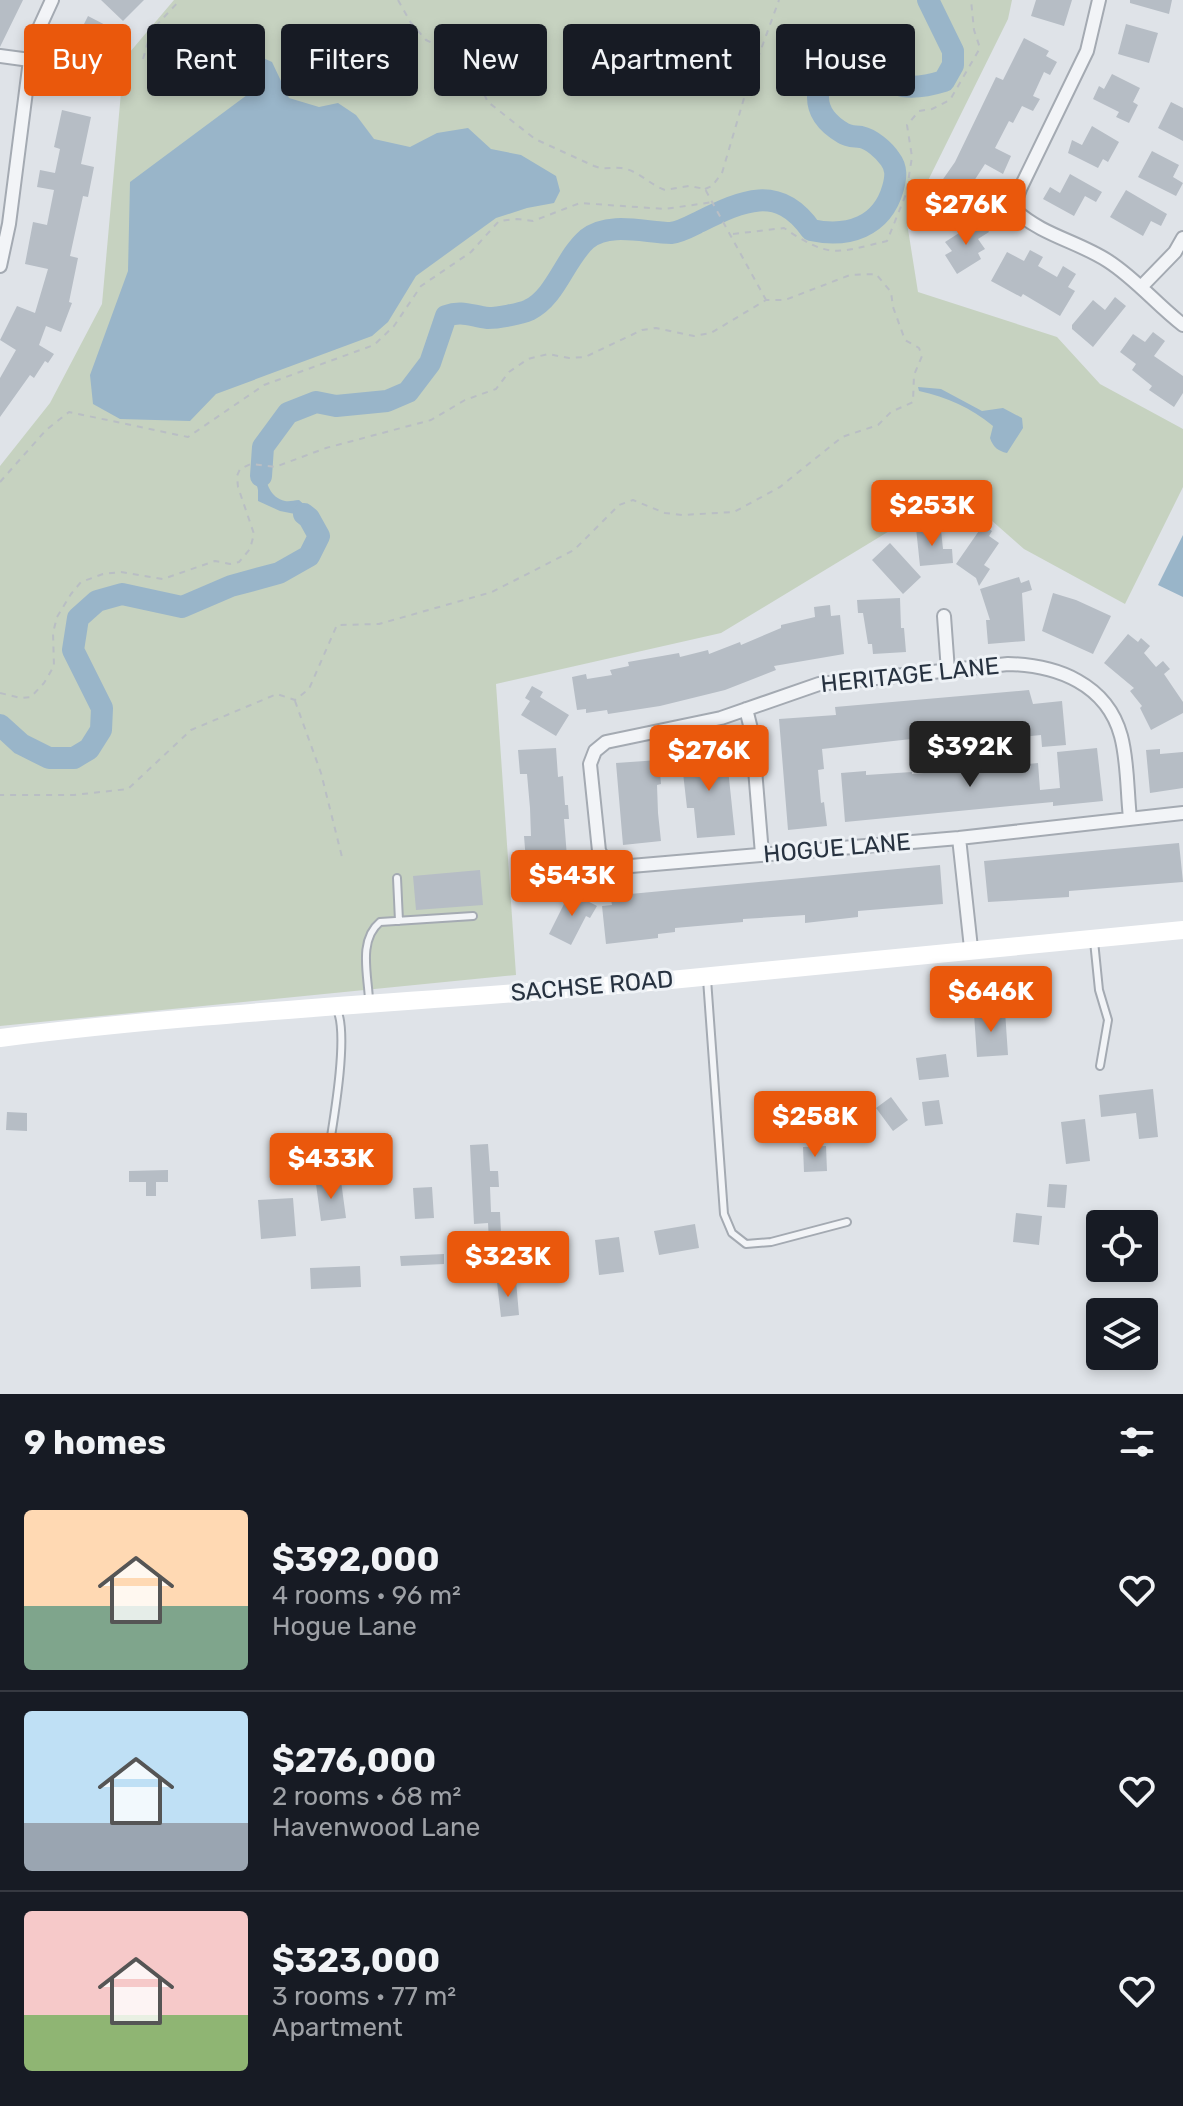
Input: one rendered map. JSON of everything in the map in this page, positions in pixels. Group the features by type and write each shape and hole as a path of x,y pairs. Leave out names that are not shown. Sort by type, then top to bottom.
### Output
{"main road":[{"name":"SACHSE ROAD","path":"0,1038 370,1003 707,976 971,948 1183,930"}],"street":[{"path":"41,24 52,0"},
{"path":"1099,0 1087,51 1020,189 1016,211 1032,224 1105,259 1142,286 1183,325"},
{"path":"0,56 24,59"},
{"path":"0,266 24,96"},
{"path":"1142,286 1175,252 1183,238"},
{"path":"944,616 948,671"},
{"name":"HERITAGE LANE","path":"595,751 606,742 721,718 819,684 1032,664 1077,678 1111,714 1121,736 1130,818"},
{"path":"746,709 752,733 762,854"},
{"name":"HOGUE LANE","path":"595,751 590,764 599,851 612,866 959,838 1183,813"},
{"path":"959,838 971,948"}],"lane":[{"path":"397,878 399,921"},
{"path":"370,1003 366,945 372,929 380,922 473,916"},
{"path":"1094,938 1099,990 1108,1020 1100,1066"},
{"path":"707,976 724,1214 732,1233 746,1244 771,1242 847,1222"},
{"path":"328,1155 339,1083 341,1023 336,1006"}],"path":[{"path":"143,59 151,31 180,0"},
{"path":"398,0 411,23 426,40 452,52 471,68 484,97 535,139 604,170 622,168 665,190 689,186 705,189 712,186 722,173 747,88 779,0"},
{"path":"732,234 784,228 810,245 837,253 887,241 906,194 912,157 907,125 919,111 932,109 950,100 980,48 974,30 971,0"},
{"path":"705,189 766,300"},
{"path":"0,482 46,430 69,412 188,437 264,385 374,345 394,326 421,286 471,252 499,221 533,221 580,203 665,209 714,204"},
{"path":"0,693 31,697 44,683 54,666 53,633 57,617 81,582 103,574 121,572 163,579 215,561 239,562 250,549 254,534 237,476 240,469 251,464 275,467 326,448 431,420 465,400 496,389 509,372 528,359 548,354 585,357 642,330 656,328 694,336 711,333 766,300 785,300 850,275 876,274 891,292 905,340 919,348 922,356 914,375 913,402 891,412 878,425 842,437 780,487 734,512 665,513 633,500 619,505 574,550 492,592 379,624 337,625 309,689 295,700"},
{"path":"0,795 74,795 128,789 191,730 277,694 295,700"},
{"path":"295,700 321,773 342,857"}],"green space":[{"path":"174,0 1012,0 1008,19 907,223 918,292 1057,337 1100,384 1183,429 1183,487 1125,604 1024,549 957,490 721,633 496,684 516,975 0,1026 0,466 50,403 102,304 121,96 131,96 131,51 147,32 147,96 265,96 265,24 154,24"}],"water":[{"path":"265,59 272,62 281,81 281,96 319,107 338,103 356,115 374,139 410,147 437,133 468,128 491,149 521,155 556,176 560,191 554,203 496,218 416,276 388,322 372,336 216,394 190,421 120,419 93,404 90,375 128,271 130,182 246,96 265,96"},
{"path":"918,387 941,389 982,411 1003,408 1022,418 1023,428 1007,453 1001,451 990,438 993,426 949,400 919,391"},
{"path":"271,444 265,468 268,485 277,498 299,500 316,515 325,531 319,536 309,537 295,514 258,501 254,473 258,449"},
{"path":"1183,535 1183,597 1158,585"}],"building":[{"path":"0,0 23,0 0,47"},
{"path":"101,0 144,0 123,21"},
{"path":"1036,0 1072,0 1064,26 1031,16"},
{"path":"1130,0 1172,0 1169,14 1130,3"},
{"path":"88,16 103,24 84,24"},
{"path":"1126,24 1158,33 1149,63 1118,54"},
{"path":"1024,38 1049,51 1046,56 1057,62 1050,75 1044,72 1033,96 1040,99 1033,111 1022,106 1013,123 1009,121 995,148 1011,156 1003,174 985,164 974,181 988,190 976,209 953,195 949,201 934,192 955,162 996,77 1003,80"},
{"path":"1112,74 1140,88 1133,102 1138,105 1129,123 1116,117 1119,112 1093,99 1099,86 1104,89"},
{"path":"1171,102 1183,108 1183,141 1158,128"},
{"path":"62,110 91,117 81,164 94,167 88,197 83,196 70,256 78,258 69,302 72,303 61,332 46,326 39,345 54,354 48,363 45,361 34,378 30,375 0,417 0,378 16,350 0,340 17,306 35,313 48,269 25,264 33,222 47,225 54,190 37,187 40,170 55,173 60,149 54,147"},
{"path":"1092,126 1119,142 1108,162 1103,159 1098,168 1068,153 1072,140 1082,145"},
{"path":"1152,151 1179,165 1173,177 1183,183 1176,196 1138,177"},
{"path":"1070,174 1102,192 1096,202 1085,196 1074,216 1043,199 1050,187 1060,193"},
{"path":"1126,190 1167,214 1161,226 1151,221 1143,236 1110,217"},
{"path":"981,219 989,232 978,239 985,249 978,253 981,259 957,274 945,255 952,251 945,242"},
{"path":"1030,250 1043,257 1038,266 1057,277 1063,266 1076,274 1068,287 1075,291 1060,316 1023,294 1021,297 991,281 1007,252 1024,261"},
{"path":"1115,297 1126,306 1093,347 1072,329 1072,325 1093,300 1105,310"},
{"path":"1153,332 1165,341 1154,356 1183,376 1183,393 1174,407 1149,390 1152,386 1132,370 1136,364 1120,352 1133,334 1145,342"},
{"path":"983,525 992,531 989,536 999,543 984,565 990,569 979,586 976,578 956,564"},
{"path":"930,527 930,530 941,530 943,549 952,549 953,563 920,566 916,528"},
{"path":"890,543 921,577 903,594 872,560"},
{"path":"1019,577 1021,583 1029,580 1032,590 1022,593 1025,641 988,644 986,620 990,620 980,589"},
{"path":"1053,593 1111,616 1093,654 1042,631"},
{"path":"900,598 906,652 873,654 872,644 868,644 863,613 858,613 857,600"},
{"path":"830,605 831,616 840,615 844,654 774,666 776,670 725,690 660,706 608,714 607,710 586,713 586,709 577,710 572,677 586,674 587,679 612,675 610,670 629,666 628,662 679,653 680,657 708,650 709,654 740,642 741,645 781,628 781,625 815,617 814,607"},
{"path":"1128,634 1138,642 1141,638 1150,646 1144,653 1156,667 1163,661 1170,669 1164,674 1183,702 1183,713 1151,730 1140,708 1142,706 1130,691 1134,688 1104,663"},
{"path":"532,686 543,692 540,697 569,715 556,736 521,715 530,701 525,698"},
{"path":"1029,690 1033,704 1062,701 1066,745 1042,747 1041,735 954,744 954,740 939,741 938,736 822,749 824,769 818,770 827,826 788,830 779,719 836,715 835,707"},
{"path":"556,748 558,777 563,776 565,805 568,805 569,819 564,819 567,857 526,861 524,836 531,836 530,808 527,774 520,774 518,750"},
{"path":"1097,748 1103,801 1053,806 1053,802 845,822 841,773 912,774 999,767 999,763 1009,763 1009,766 1038,763 1040,790 1060,788 1057,752"},
{"path":"1160,749 1160,754 1183,752 1183,788 1150,793 1146,750"},
{"path":"726,750 735,835 697,838 694,808 687,808 681,755"},
{"path":"659,760 661,784 657,785 661,841 623,845 616,763"},
{"path":"1179,843 1183,882 1069,891 1069,897 988,902 984,861"},
{"path":"940,865 943,904 858,911 858,917 805,923 805,915 743,919 743,922 675,928 675,932 658,934 658,938 606,944 602,906 612,905 611,900 631,899 630,894"},
{"path":"560,867 568,890 533,902 525,879"},
{"path":"480,870 483,905 416,910 413,876"},
{"path":"570,892 597,906 590,918 586,916 571,945 549,934"},
{"path":"1005,1011 1008,1055 977,1057 974,1014"},
{"path":"946,1054 949,1077 919,1080 916,1058"},
{"path":"1153,1089 1158,1137 1139,1139 1136,1113 1101,1117 1099,1095"},
{"path":"891,1097 908,1120 893,1131 876,1108"},
{"path":"939,1100 943,1124 925,1126 922,1102"},
{"path":"7,1112 27,1113 27,1131 6,1130"},
{"path":"1085,1119 1090,1161 1066,1164 1061,1122"},
{"path":"488,1144 490,1171 498,1171 499,1187 490,1187 491,1212 500,1212 501,1233 506,1233 508,1258 490,1259 488,1223 474,1224 470,1145"},
{"path":"826,1146 827,1171 804,1172 803,1147"},
{"path":"168,1170 168,1182 156,1182 156,1196 146,1196 146,1182 129,1182 129,1171"},
{"path":"341,1181 346,1218 321,1221 316,1184"},
{"path":"1049,1184 1067,1185 1065,1208 1047,1207"},
{"path":"432,1187 434,1218 415,1219 413,1188"},
{"path":"293,1198 296,1236 261,1239 258,1200"},
{"path":"1016,1213 1042,1216 1039,1245 1013,1242"},
{"path":"695,1224 699,1248 659,1255 654,1231"},
{"path":"619,1237 624,1272 599,1275 595,1240"},
{"path":"444,1254 444,1264 401,1266 400,1256"},
{"path":"360,1266 361,1287 311,1289 310,1268"},
{"path":"516,1281 519,1315 501,1317 497,1282"}],"waterway":[{"path":"261,476 263,447 288,413 316,402 336,406 387,401 408,392 430,363 446,316 462,313 492,318 529,310 546,296 579,247 596,234 617,229 674,232 730,208 759,200 786,206 811,230 850,231 872,221 888,201 895,180 894,166 873,142 849,136 832,125 820,107 819,87 841,60 898,85 925,86 944,81 953,65 953,51 928,0"},
{"path":"0,725 21,744 49,758 74,758 89,749 101,730 102,708 73,650 78,618 97,601 122,594 182,607 231,586 279,573 309,556 319,536 304,514"}]}
